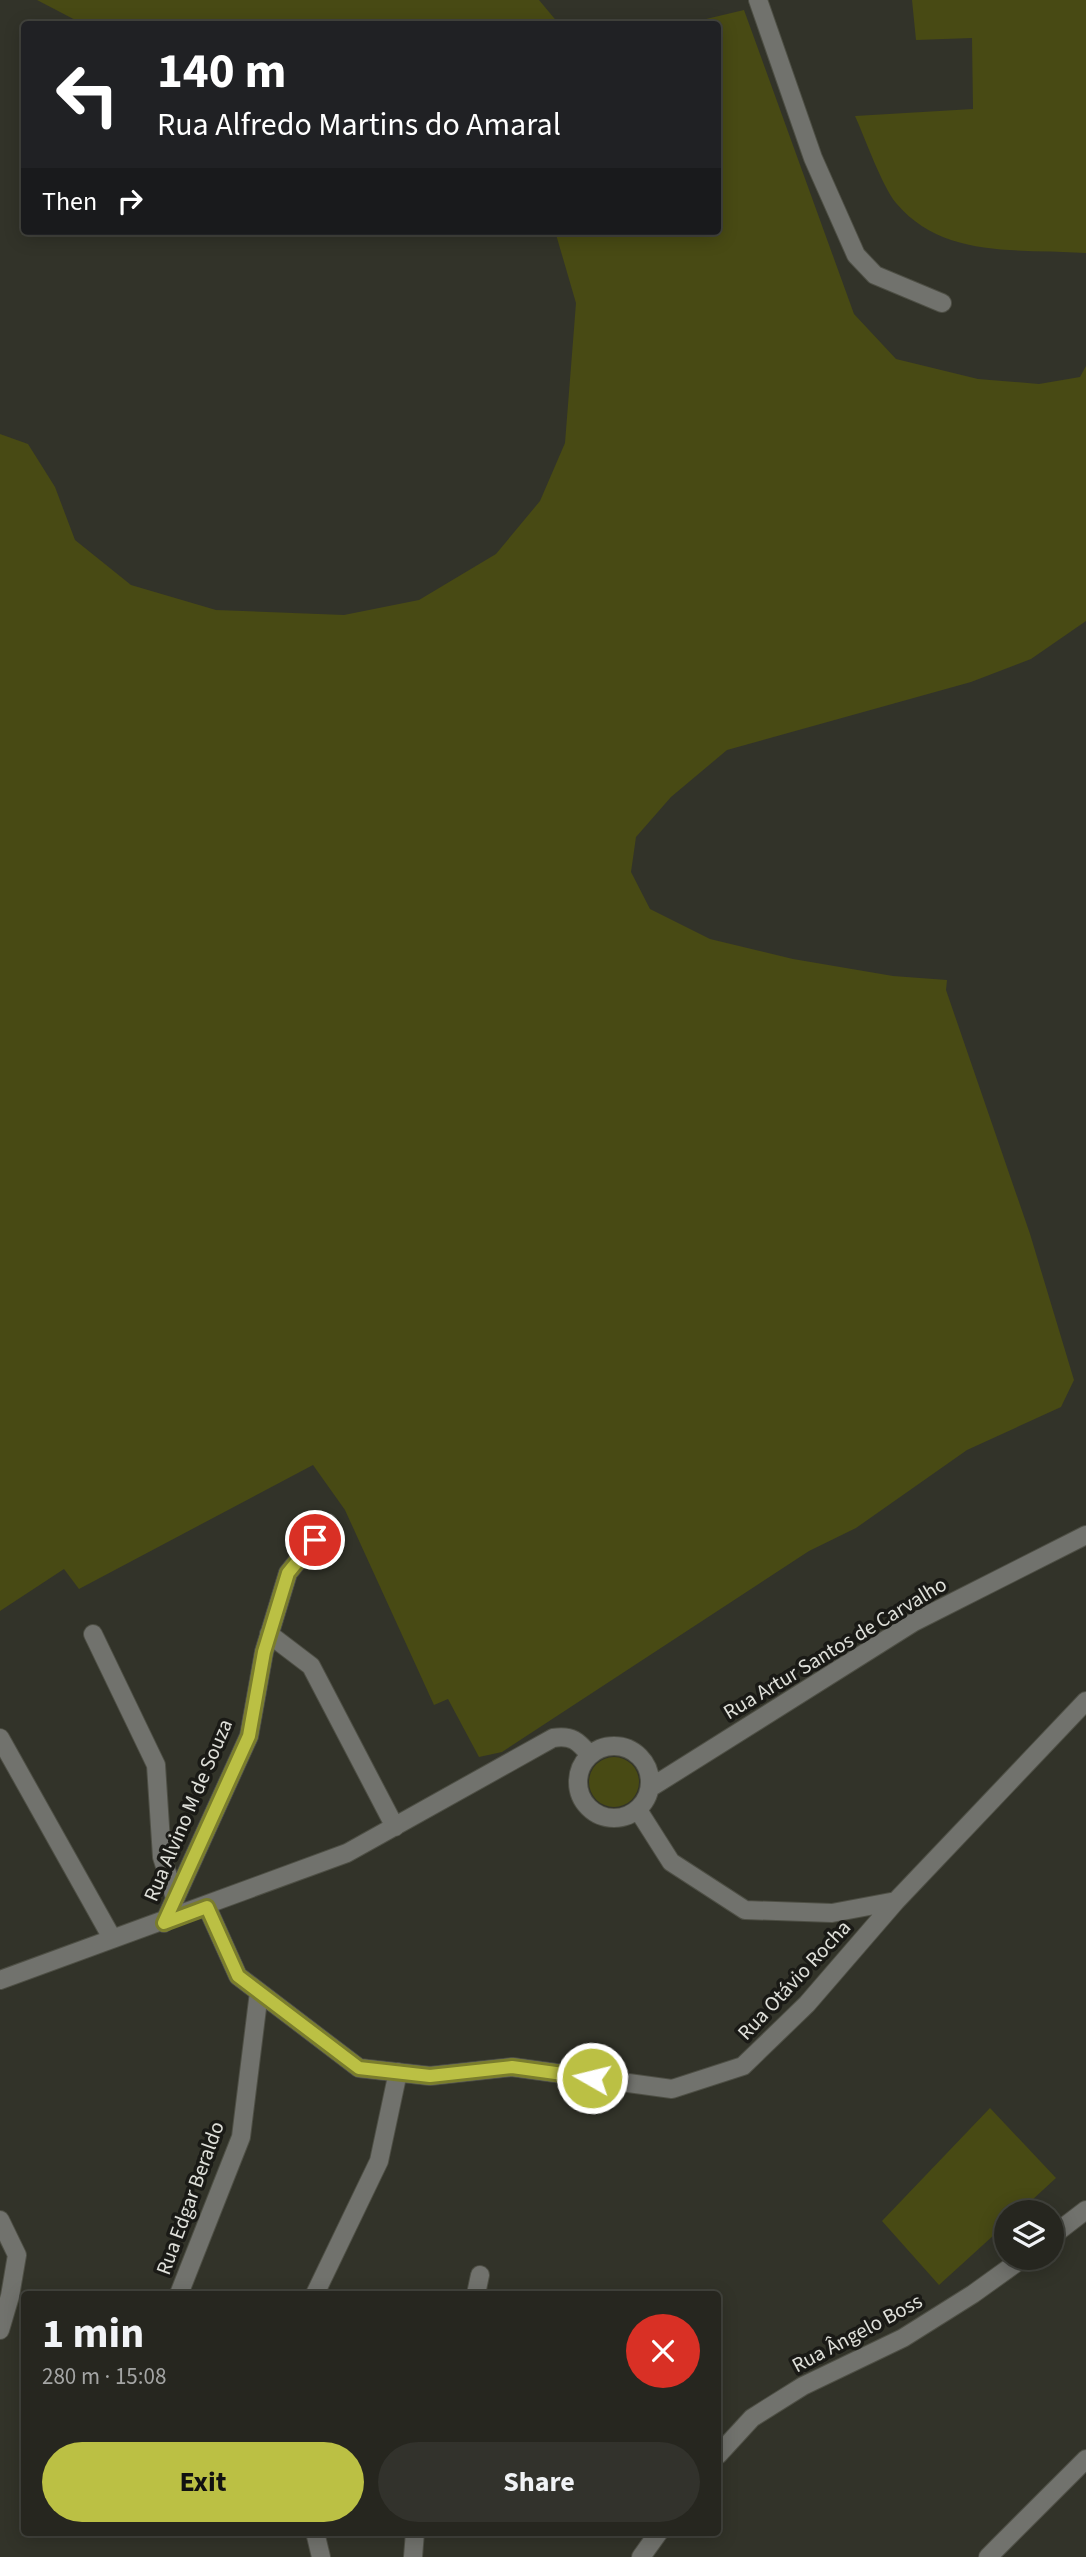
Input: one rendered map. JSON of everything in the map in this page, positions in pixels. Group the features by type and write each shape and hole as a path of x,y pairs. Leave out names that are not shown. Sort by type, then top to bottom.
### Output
{"street":[{"path":"758,0 813,158 856,255 875,275 942,303"},
{"name":"Rua Alvino M de Souza","path":"164,1923 249,1736 270,1634 288,1573 328,1523"},
{"name":"Rua Artur Santos de Carvalho","path":"650,1788 914,1622 1086,1535"},
{"path":"93,1634 156,1765 162,1857 175,1898"},
{"path":"270,1634 311,1666 395,1827"},
{"name":"Rua Otávio Rocha","path":"207,1907 238,1976 359,2068 430,2076 512,2067 673,2089 743,2066 807,2004 896,1901 1086,1701"},
{"path":"0,1980 112,1938 164,1923 347,1853 553,1738 566,1736 577,1740 590,1755"},
{"path":"0,1740 112,1938"},
{"path":"615,1746 629,1749 639,1756 647,1768 650,1788 638,1810 614,1819 590,1810 579,1792 580,1768 590,1755 602,1748 615,1746"},
{"path":"638,1810 671,1862 745,1910 832,1913 896,1901"},
{"name":"Rua Edgar Beraldo","path":"180,2291 241,2137 259,1992"},
{"path":"316,2291 379,2161 398,2072"},
{"path":"1064,2227 1086,2210"},
{"path":"0,2220 17,2255 10,2297 0,2330"},
{"name":"Rua Ângelo Boss","path":"721,2452 752,2418 803,2386 903,2337 1006,2270"},
{"path":"477,2291 480,2275"},
{"path":"988,2557 1086,2459"},
{"path":"316,2536 321,2557"},
{"path":"414,2557 415,2536"},
{"path":"641,2557 656,2536"}],"shaded area":[{"path":"37,0 539,0 556,21 77,21"},
{"path":"912,0 1086,0 1086,253 1009,250 960,243 915,221 896,203 880,174 855,116 973,109 972,38 916,40"},
{"path":"744,10 854,314 896,359 978,379 1039,384 1080,377 1086,366 1086,621 1031,659 971,682 727,750 671,797 636,837 631,872 650,909 710,939 793,959 893,976 947,980 946,990 1030,1234 1074,1380 1061,1407 967,1450 856,1528 809,1551 502,1752 479,1757 448,1699 434,1705 345,1510 313,1465 79,1589 64,1569 0,1611 0,434 28,444 55,487 75,540 131,585 216,610 344,615 419,600 496,554 540,501 565,443 576,303 556,235 721,235 721,21 698,21"},
{"path":"614,1757 632,1764 639,1782 632,1800 614,1807 596,1800 589,1782 596,1764"},
{"path":"990,2108 1056,2178 1032,2200 994,2200 994,2235 939,2285 882,2221"}],"route":[{"path":"315,1540 288,1573 264,1652 249,1736 164,1923 207,1907 238,1976 359,2068 430,2076 512,2067 592,2078"}]}
